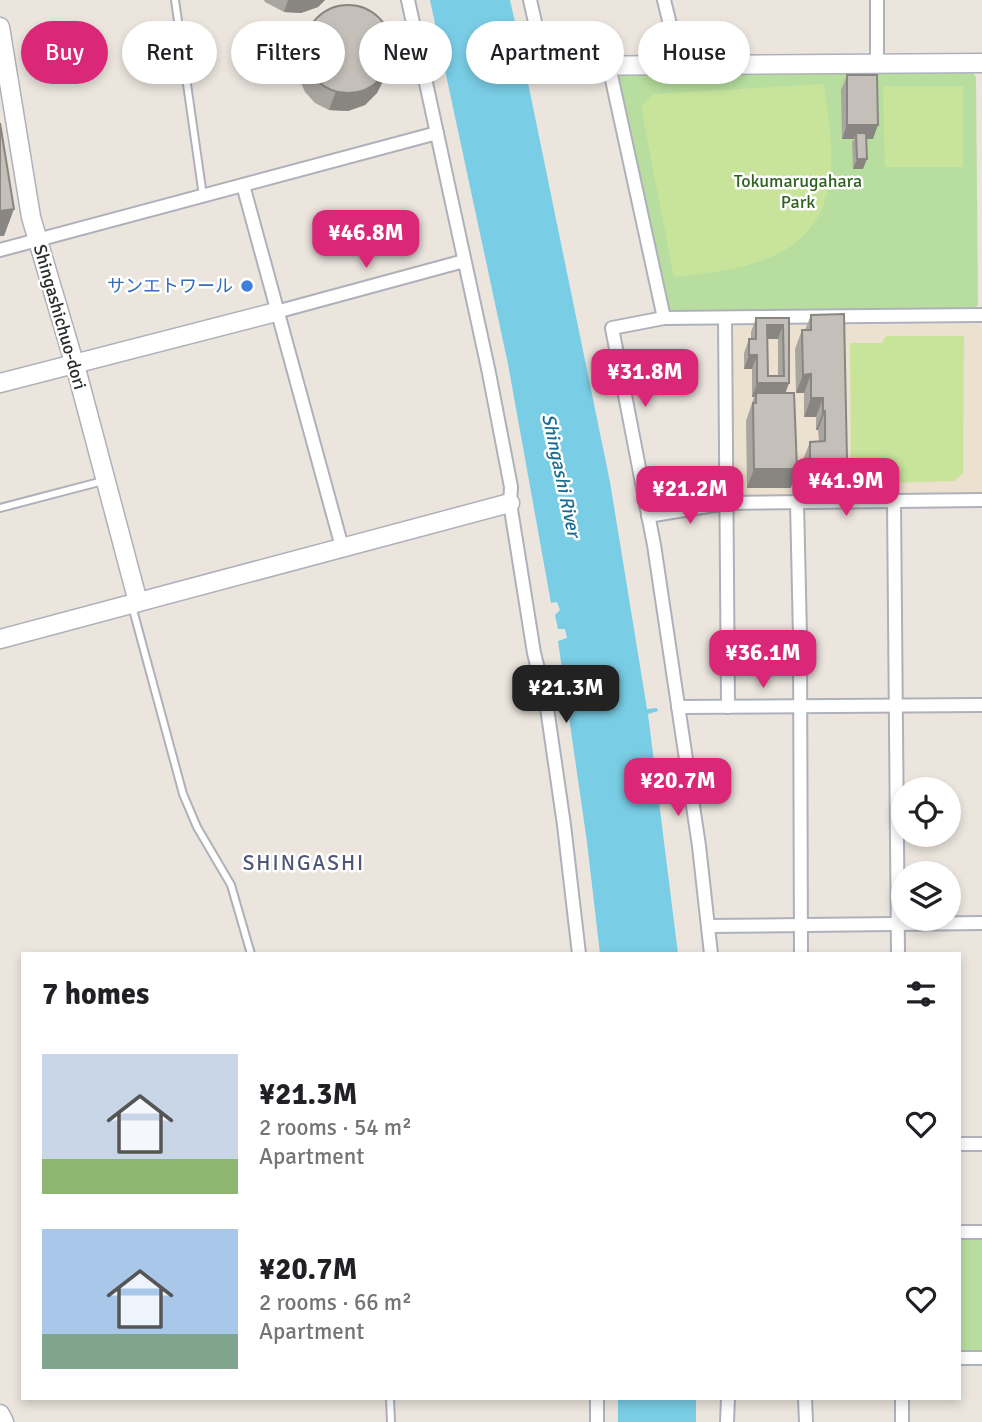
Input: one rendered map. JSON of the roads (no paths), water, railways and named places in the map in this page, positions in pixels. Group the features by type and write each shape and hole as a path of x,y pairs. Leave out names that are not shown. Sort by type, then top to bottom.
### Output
{"street":[{"path":"408,0 511,487 510,503 534,653 546,701 579,952"},
{"path":"530,0 535,21"},
{"path":"664,0 669,21"},
{"path":"877,0 877,63"},
{"name":"Shingashichuo-dori","path":"0,27 11,116 37,239 106,480 135,603"},
{"path":"750,64 982,62"},
{"path":"613,84 664,318"},
{"path":"0,250 437,133"},
{"path":"243,185 342,547"},
{"path":"0,383 464,261"},
{"path":"711,952 699,846 648,516 612,328 664,318 982,315"},
{"path":"725,318 728,707"},
{"path":"648,516 726,503 982,500"},
{"path":"894,501 897,861"},
{"path":"797,502 801,952"},
{"path":"0,639 510,503"},
{"path":"678,707 982,705"},
{"path":"961,923 982,923"},
{"path":"708,926 891,924"},
{"path":"898,931 898,952"},
{"path":"961,1144 982,1144"},
{"path":"961,1232 982,1232"},
{"path":"961,1358 982,1358"},
{"path":"597,1400 597,1422"},
{"path":"727,1422 728,1400"},
{"path":"805,1400 806,1422"},
{"path":"902,1400 902,1422"},
{"path":"0,1414 4,1422"}],"lane":[{"path":"175,0 203,196"},
{"path":"0,508 106,480"},
{"path":"135,603 183,794 197,827 231,885 250,952"},
{"path":"390,1400 391,1422"}],"water":[{"name":"Shingashi River","path":"430,0 510,0 515,21 466,21 466,84 528,84 610,482 647,709 657,708 658,711 648,714 678,952 600,952 558,641 567,638 565,629 558,629 555,615 560,610 557,602 551,603 508,364 448,84 452,84 452,21 434,21"},
{"path":"618,1400 696,1400 696,1422 618,1422"}],"place":[{"name":"サンエトワール","path":"247,286"}],"district":[{"name":"SHINGASHI","path":"304,863"}],"park label":[{"name":"Tokumarugahara Park","path":"798,191"}]}
